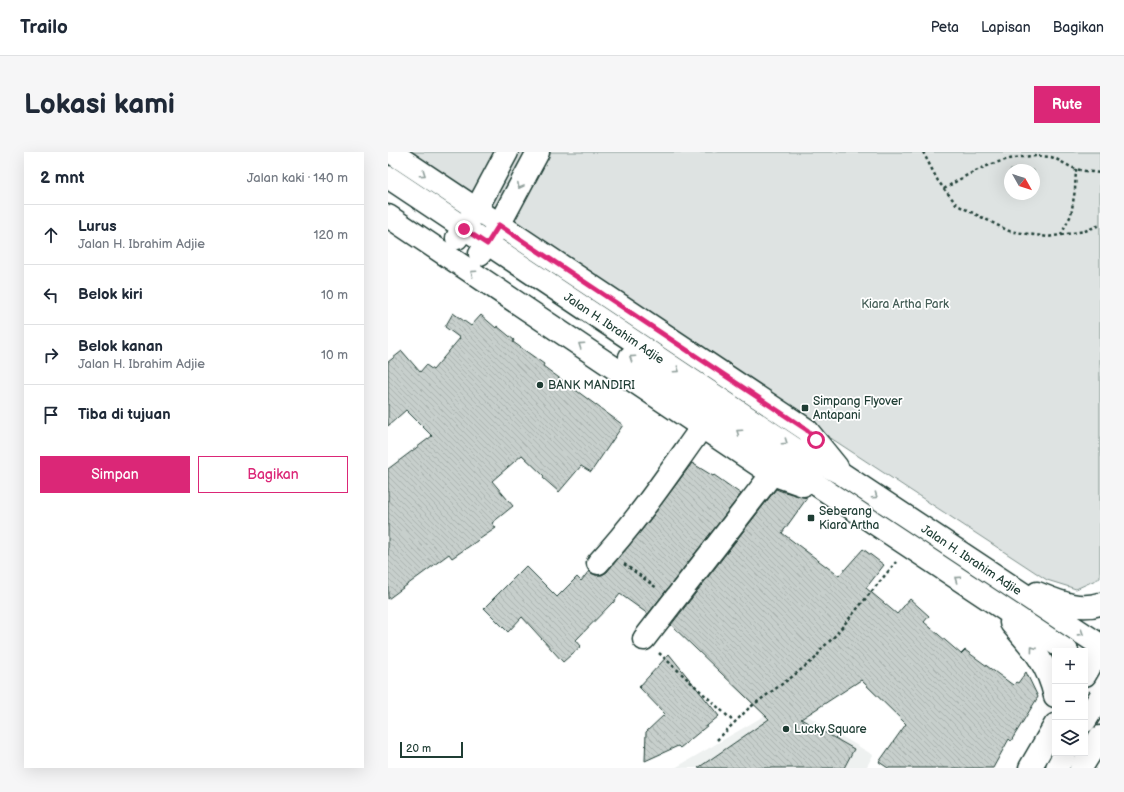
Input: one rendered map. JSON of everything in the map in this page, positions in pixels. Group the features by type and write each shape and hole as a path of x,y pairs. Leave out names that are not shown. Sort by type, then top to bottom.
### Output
{"main road":[{"name":"Jalan H. Ibrahim Adjie","path":"391,152 807,430 842,474"},
{"path":"461,234 476,210 507,152"},
{"path":"484,249 499,225 538,152"},
{"name":"Jalan H. Ibrahim Adjie","path":"388,178 461,234"},
{"name":"Jalan H. Ibrahim Adjie","path":"388,192 461,234 795,449 842,474 1100,645"},
{"name":"Jalan H. Ibrahim Adjie","path":"388,216 772,474 829,493"},
{"name":"Jalan H. Ibrahim Adjie","path":"484,249 829,493 1062,648"},
{"path":"603,557 658,488 702,427"},
{"path":"644,639 772,474"},
{"path":"1002,581 1068,605 1082,607 1100,604"},
{"path":"990,600 1028,642 1043,663 1053,684"},
{"path":"1086,720 1100,697"},
{"path":"1084,768 1099,744 1094,720 1088,715"},
{"path":"1030,768 1052,730"},
{"path":"1081,768 1099,744"},
{"path":"1057,768 1064,756"}],"path":[{"path":"923,152 938,182 957,205 1009,231 1048,237 1085,231 1100,225"},
{"path":"1013,154 1036,153 1052,157 1076,168 1100,172"},
{"path":"944,190 970,172 1008,156"},
{"path":"1061,235 1071,215 1075,190 1076,168"},
{"path":"717,740 749,708 817,657 820,650 833,638 910,547"},
{"path":"603,557 674,600"},
{"path":"644,639 734,722"}],"shaded area":[{"name":"Lucky Square","path":"786,703 873,755 866,768 675,768"}],"green space":[{"name":"Kiara Artha Park","path":"403,152 1100,152 1100,578 1076,589 1047,580 555,257"}],"building":[{"path":"453,313 471,326 481,315 496,328 497,326 514,340 513,342 544,364 543,366 623,425 591,472 581,466 559,492 543,478 544,476 522,455 492,481 513,506 492,523 496,528 452,558 449,554 388,599 388,469 432,436 406,410 388,426 388,362 402,351 420,372 426,365 433,370 460,338 445,327"},
{"path":"692,463 713,476 714,475 741,494 648,614 620,594 576,640 581,646 563,662 522,617 508,632 484,608 526,566 557,597 577,577 581,581 589,571 596,575 602,575 607,572 649,521"},
{"path":"776,489 807,498 782,533 839,576 863,549 884,565 866,588 897,614 910,599 929,616 924,622 961,654 965,650 1013,685 1016,682 1018,683 1026,672 1038,697 1011,741 1009,739 993,768 888,768 879,762 906,724 861,680 801,719 854,749 844,768 698,768 769,719 671,625"},
{"path":"669,654 719,716 680,748 678,746 645,761 646,732 665,714 639,687"}],"place":[{"name":"BANK MANDIRI","path":"540,385"},
{"name":"Simpang Flyover Antapani","path":"805,408"},
{"name":"Seberang Kiara Artha","path":"811,518"},
{"name":"Lucky Square","path":"786,729"}],"route":[{"path":"464,229 487,244 499,225 807,430 816,440"}]}
